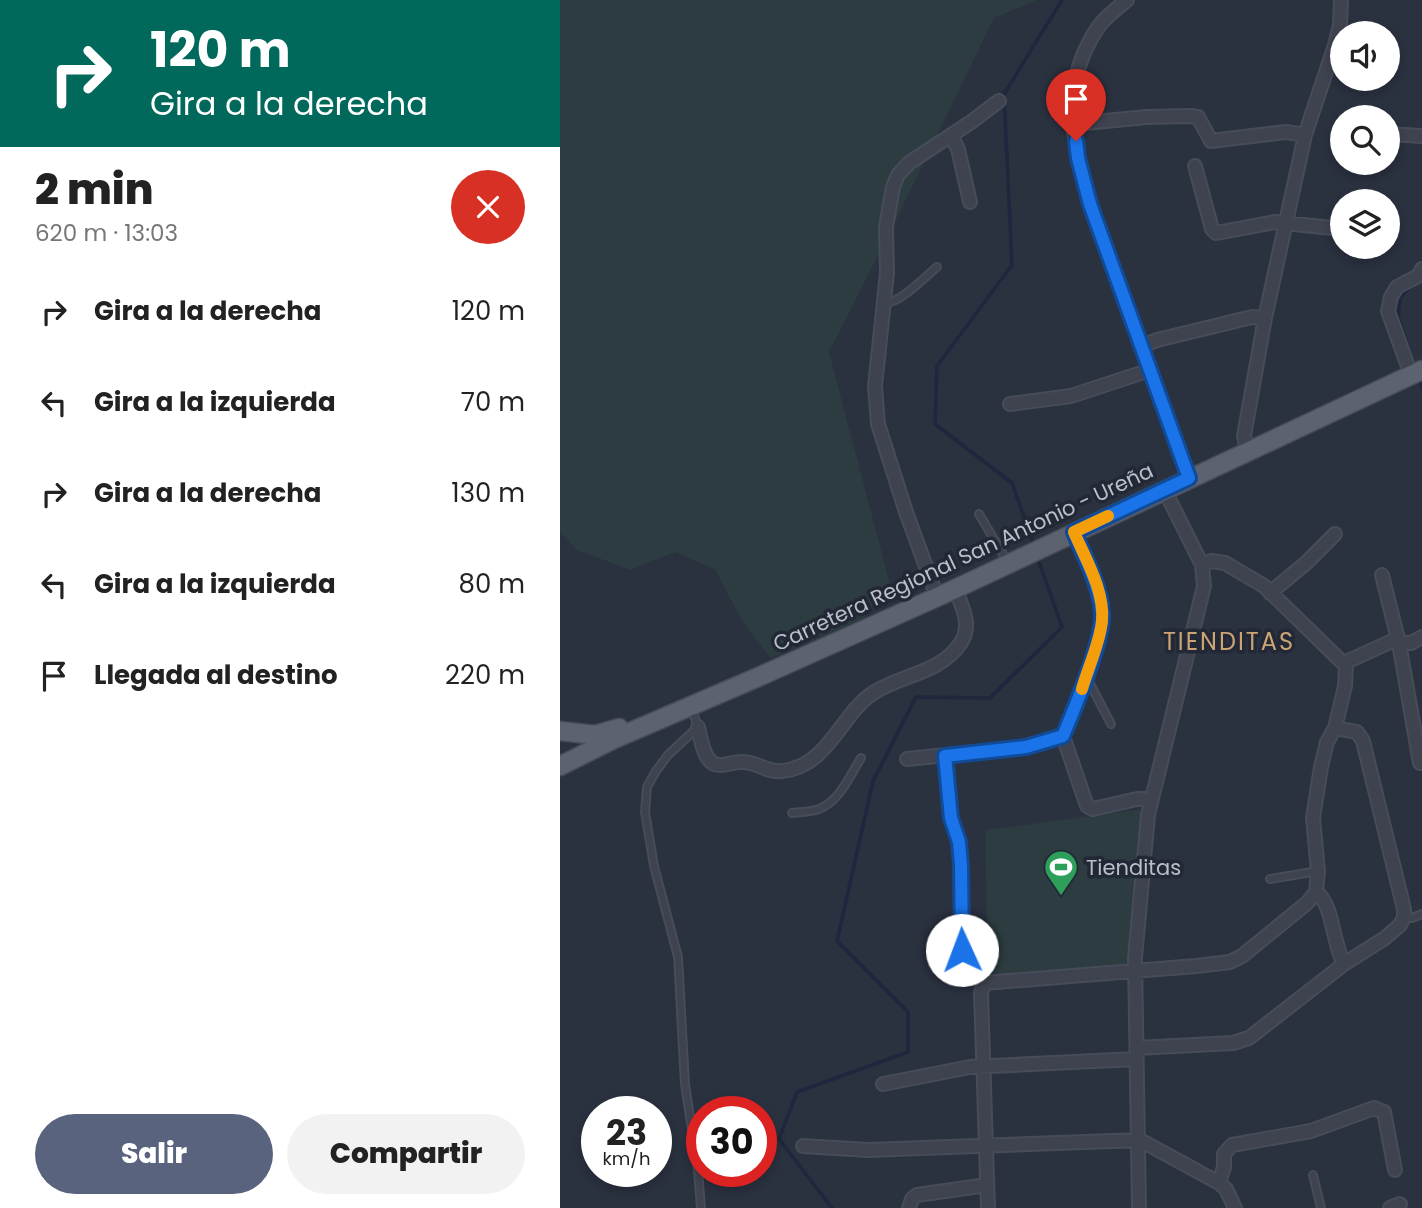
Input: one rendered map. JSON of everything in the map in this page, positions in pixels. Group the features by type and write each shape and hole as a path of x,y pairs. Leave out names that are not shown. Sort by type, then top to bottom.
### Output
{"main road":[{"name":"Carretera Regional San Antonio - Ureña","path":"560,766 614,739 955,589 1416,372"},
{"path":"560,731 582,735 612,731 693,694 741,679 756,678"}],"street":[{"path":"1127,0 1100,24 1077,66 1073,92 1078,158 1090,204 1189,478"},
{"path":"1247,450 1244,436 1265,318 1305,135 1337,35 1341,0"},
{"path":"937,597 878,424 875,386 884,303 886,227 893,187 898,175 909,163 999,101"},
{"path":"1074,124 1191,116 1198,117 1211,141 1286,132 1305,135"},
{"path":"951,135 958,149 970,202"},
{"path":"1400,135 1422,136"},
{"path":"1195,166 1210,222 1216,233 1275,222 1330,227"},
{"path":"1416,372 1388,311 1391,297 1397,287 1418,276 1422,270"},
{"path":"1142,346 1252,317 1265,318"},
{"path":"1010,404 1071,396 1150,370"},
{"path":"1139,1208 1135,971 1146,828 1204,586 1202,565 1164,489"},
{"path":"1074,532 1100,595 1102,614 1101,629 1086,677 1063,736 1087,806 1093,809 1137,799 1151,799"},
{"path":"1270,593 1306,564 1335,534"},
{"path":"945,756 951,818 959,842 962,950 964,961 971,972 984,983 1230,962 1242,956 1307,903 1316,892 1318,871 1313,818 1327,742 1335,728 1346,672 1344,663 1270,593 1225,563 1211,561 1202,565"},
{"path":"1382,575 1399,643 1420,763"},
{"path":"698,727 709,760 718,766 750,762 766,770 780,772 808,762 826,747 870,695 884,686 935,667 960,644 965,635 966,618 955,589"},
{"path":"1344,663 1390,642 1412,643 1422,637"},
{"path":"883,1084 920,1075 983,1066 1233,1043 1249,1038 1344,964 1385,938 1400,925 1404,917 1363,741 1357,732 1335,728"},
{"path":"907,759 1026,747 1063,736"},
{"path":"1316,892 1321,895 1327,908 1339,955 1344,964"},
{"path":"984,983 981,993 988,1208"},
{"path":"1219,1183 1224,1167 1224,1154 1232,1144 1311,1131 1374,1108 1384,1112 1395,1170"},
{"path":"803,1146 868,1150 1138,1140 1219,1183 1226,1189 1236,1208"},
{"path":"909,1208 912,1199 917,1195 987,1185"}],"lane":[{"path":"884,303 898,299 937,267"},
{"path":"979,514 1015,559"},
{"path":"1086,677 1097,693 1111,724"},
{"path":"691,707 698,727 668,755 656,771 647,787 645,812 654,866 678,957 685,1084 701,1208"},
{"path":"792,813 818,810 830,803 861,758"},
{"path":"1269,879 1318,871"},
{"path":"1404,917 1412,918 1422,914"},
{"path":"1313,1175 1321,1208"}],"shaded area":[{"path":"560,0 1037,0 994,18 829,352 890,584 864,618 771,658 740,616 716,570 675,552 630,570 577,550 560,532"},
{"name":"Tienditas","path":"1144,809 1130,965 988,976 985,830"}],"waterway":[{"path":"1034,545 1012,483 935,424 937,366 1012,265 1004,94 1062,0"},
{"path":"1412,360 1398,316 1400,297 1415,283"},
{"path":"1421,384 1422,388"},
{"path":"832,1208 779,1139 797,1092 908,1052 908,1012 837,941 873,781 916,697 990,698 1062,627 1037,556"}],"slow traffic":[{"path":"1082,689 1101,629 1102,614 1100,595 1074,532 1108,516"}],"place":[{"name":"Tienditas","path":"1061,897"}],"district":[{"name":"TIENDITAS","path":"1229,641"}],"route":[{"path":"962,950 959,842 951,818 945,756 1026,747 1063,736 1082,691 1102,622 1100,595 1074,532 1189,478 1090,204 1076,141"}]}
